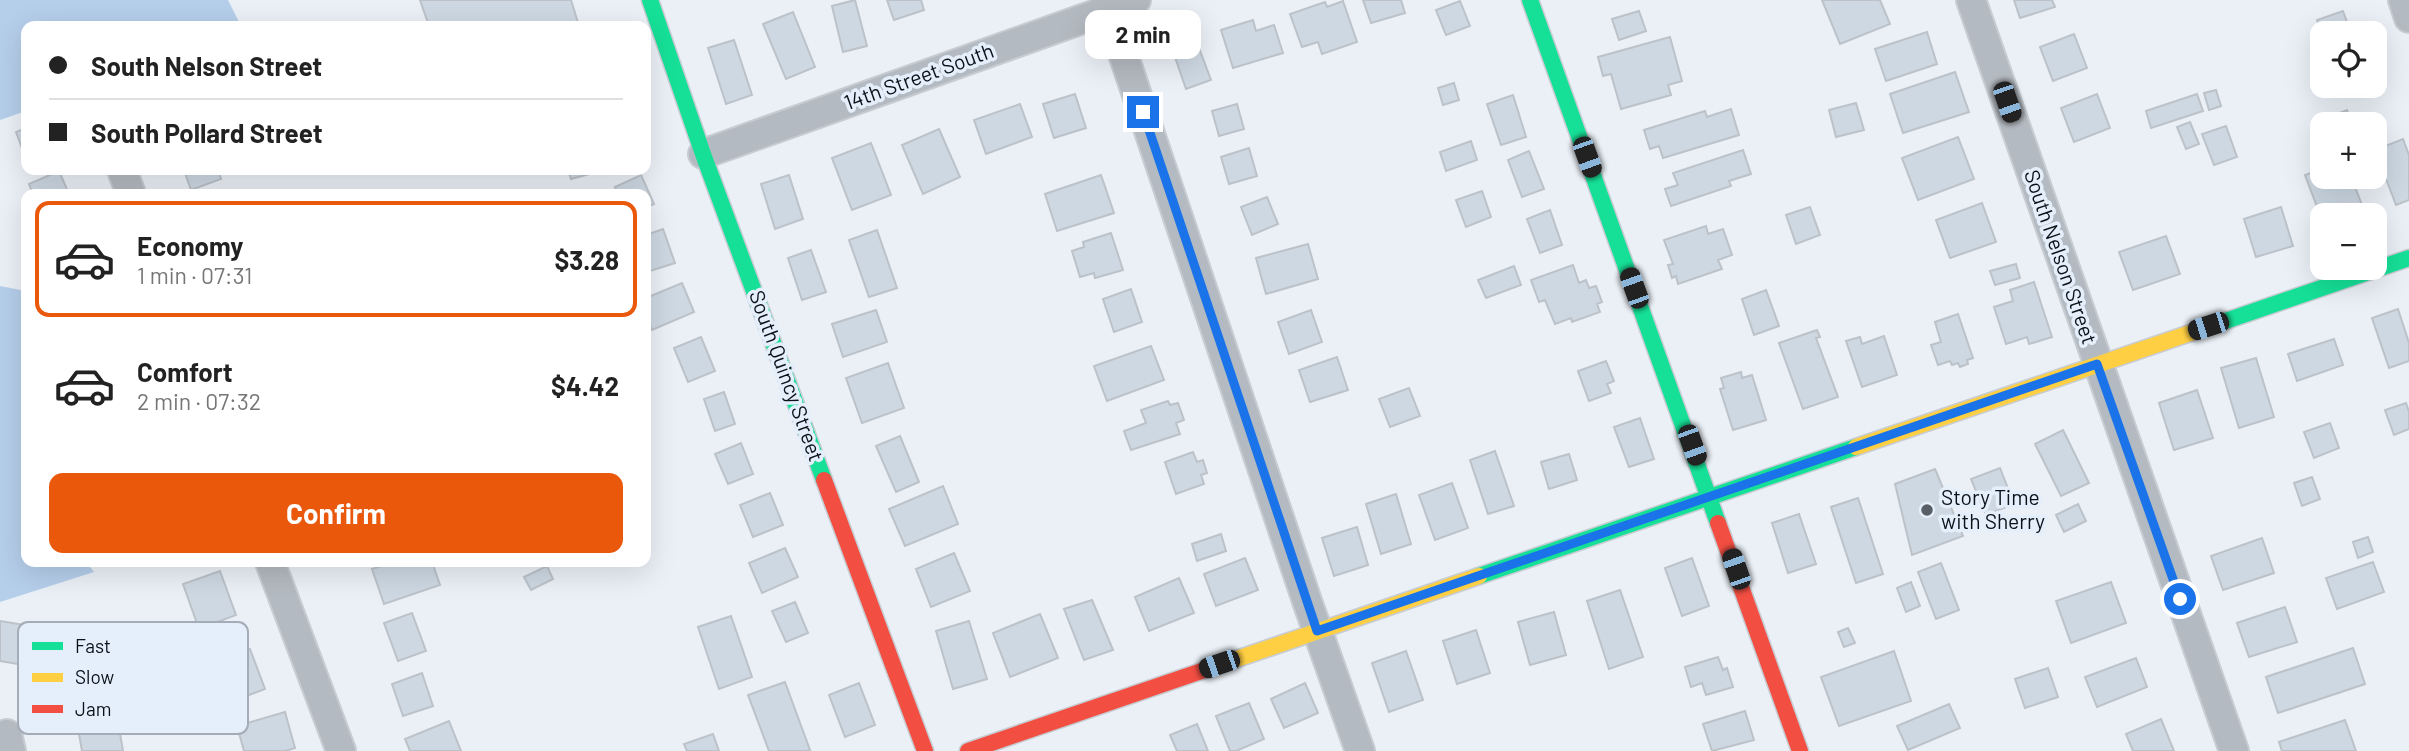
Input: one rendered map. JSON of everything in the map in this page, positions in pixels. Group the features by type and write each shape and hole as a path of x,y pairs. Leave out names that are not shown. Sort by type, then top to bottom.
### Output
{"street":[{"name":"South Quincy Street","path":"650,0 703,154 925,751"},
{"name":"14th Street South","path":"703,154 1107,4 1136,0"},
{"path":"1530,0 1800,751"},
{"name":"South Nelson Street","path":"1971,0 2234,751"},
{"path":"2403,0 2409,18"},
{"path":"1107,4 1317,631 1360,751"},
{"path":"968,751 2409,258"},
{"path":"272,567 341,751"}],"shaded area":[{"path":"0,0 228,0 238,21 21,21 21,113 0,120"},
{"path":"0,286 21,290 21,567 90,567 94,572 0,602"}],"building":[{"path":"420,0 571,0 577,21 427,21"},
{"path":"855,0 867,46 843,52 832,6"},
{"path":"887,0 921,0 924,10 894,20"},
{"path":"1363,0 1401,0 1405,13 1371,23"},
{"path":"1822,0 1880,0 1890,24 1840,44"},
{"path":"2014,0 2052,0 2055,7 2020,18"},
{"path":"1343,1 1357,42 1322,54 1318,42 1302,47 1290,14 1325,2 1327,7"},
{"path":"1460,1 1470,26 1446,35 1436,10"},
{"path":"1639,11 1646,31 1619,40 1612,19"},
{"path":"2343,11 2347,21 2317,21"},
{"path":"793,12 815,67 786,79 763,24"},
{"path":"1253,20 1256,31 1274,25 1283,53 1233,68 1221,30"},
{"path":"1927,32 1937,64 1886,81 1875,49"},
{"path":"2074,34 2087,68 2053,81 2040,47"},
{"path":"1670,37 1682,81 1668,85 1671,95 1621,109 1611,74 1603,76 1598,57"},
{"path":"734,40 752,95 726,104 708,48"},
{"path":"1199,48 1211,80 1186,89 1175,57"},
{"path":"1955,72 1969,112 1903,133 1890,94"},
{"path":"1454,83 1459,100 1443,105 1438,88"},
{"path":"2216,90 2221,106 2209,110 2204,93"},
{"path":"1075,94 1086,128 1054,138 1043,104"},
{"path":"2097,94 2110,128 2074,142 2061,108"},
{"path":"2197,94 2203,111 2151,128 2146,111"},
{"path":"1513,95 1526,137 1501,145 1487,104"},
{"path":"1856,103 1864,130 1836,137 1829,110"},
{"path":"1020,104 1032,137 986,154 974,120"},
{"path":"1237,104 1244,129 1219,136 1212,111"},
{"path":"1731,109 1739,135 1663,158 1659,146 1650,149 1644,130 1705,111 1707,117"},
{"path":"2190,122 2199,144 2186,149 2177,127"},
{"path":"2226,126 2237,157 2214,165 2202,134"},
{"path":"939,129 960,177 923,194 902,145"},
{"path":"21,130 21,146 16,132"},
{"path":"1958,137 1974,179 1918,200 1902,158"},
{"path":"2403,139 2409,155 2409,200 2396,205 2387,181 2387,145"},
{"path":"1471,141 1477,160 1446,171 1440,152"},
{"path":"871,143 891,195 852,210 832,158"},
{"path":"1249,148 1257,176 1229,184 1221,157"},
{"path":"1743,150 1751,174 1729,181 1731,186 1671,206 1665,189 1678,185 1673,173"},
{"path":"1529,151 1544,189 1522,197 1508,160"},
{"path":"2310,173 2310,188 2305,175"},
{"path":"50,175 61,175 67,189 31,189 29,184"},
{"path":"186,175 220,175 221,179 191,189"},
{"path":"570,175 586,175 571,179"},
{"path":"641,175 647,189 616,189 615,187"},
{"path":"789,175 803,219 775,229 761,184"},
{"path":"1101,175 1114,213 1057,231 1045,194"},
{"path":"2310,189 2356,189 2361,203 2316,203"},
{"path":"1482,191 1491,217 1466,227 1456,200"},
{"path":"1267,197 1278,224 1252,235 1241,207"},
{"path":"1982,203 1996,242 1950,258 1936,220"},
{"path":"1810,207 1820,235 1796,244 1786,215"},
{"path":"2281,207 2293,246 2256,257 2244,219"},
{"path":"1550,210 1562,245 1540,253 1527,219"},
{"path":"1706,226 1708,234 1723,229 1732,255 1718,260 1722,269 1678,284 1676,276 1672,278 1668,265 1673,264 1664,240"},
{"path":"663,229 675,263 651,271 651,233"},
{"path":"877,230 897,288 869,297 849,240"},
{"path":"1111,233 1123,270 1095,278 1094,273 1080,277 1072,251 1084,247 1083,242"},
{"path":"2166,236 2180,274 2133,290 2119,252"},
{"path":"1308,244 1318,279 1266,294 1256,258"},
{"path":"811,250 826,292 802,300 788,258"},
{"path":"2016,264 2020,278 1995,285 1990,271"},
{"path":"1573,265 1579,283 1586,280 1589,288 1596,286 1602,302 1597,304 1600,312 1572,322 1571,318 1555,324 1545,300 1539,302 1531,280"},
{"path":"1514,266 1521,285 1486,298 1478,280"},
{"path":"2034,282 2052,337 2029,344 2027,337 2006,344 1994,307 2013,301 2010,290"},
{"path":"682,283 694,312 652,330 651,296"},
{"path":"1131,289 1142,322 1114,332 1103,299"},
{"path":"1766,290 1779,326 1754,335 1742,299"},
{"path":"2398,309 2409,343 2409,361 2389,368 2372,318"},
{"path":"876,310 887,342 843,357 832,324"},
{"path":"1311,310 1322,342 1289,354 1278,322"},
{"path":"1958,314 1973,358 1960,367 1958,363 1952,365 1950,361 1938,365 1931,345 1941,342 1935,322"},
{"path":"1817,330 1820,337 1816,338 1838,397 1803,409 1779,343"},
{"path":"1884,336 1897,375 1862,387 1846,341 1860,337 1862,344"},
{"path":"701,337 715,371 688,382 674,348"},
{"path":"2334,339 2343,365 2297,381 2288,354"},
{"path":"1151,346 1164,380 1107,401 1094,366"},
{"path":"1337,357 1348,390 1310,402 1299,370"},
{"path":"2256,358 2274,417 2239,428 2221,368"},
{"path":"1606,361 1614,381 1607,384 1611,393 1589,401 1578,371"},
{"path":"888,363 904,408 862,423 846,378"},
{"path":"1741,372 1742,378 1752,375 1766,420 1733,430 1720,389 1724,388 1721,378"},
{"path":"1409,388 1420,416 1390,427 1379,399"},
{"path":"2197,390 2213,438 2174,450 2159,403"},
{"path":"724,392 735,424 715,431 704,399"},
{"path":"1168,401 1170,405 1178,403 1184,420 1176,423 1180,434 1131,450 1124,431 1146,423 1141,410"},
{"path":"2406,403 2409,429 2394,435 2385,410"},
{"path":"1640,418 1654,459 1629,467 1614,427"},
{"path":"2330,423 2339,448 2314,458 2304,432"},
{"path":"2063,430 2089,483 2061,496 2035,444"},
{"path":"900,436 919,482 896,492 876,446"},
{"path":"741,443 753,474 728,484 715,454"},
{"path":"1495,451 1514,506 1488,514 1470,460"},
{"path":"1193,452 1197,462 1203,460 1207,473 1201,475 1204,484 1176,494 1165,462"},
{"path":"1569,454 1577,480 1549,489 1541,462"},
{"path":"2000,468 2014,504 1986,515 1971,479"},
{"name":"Story Time with Sherry","path":"1935,469 1963,536 1912,555 1895,484"},
{"path":"2312,477 2320,499 2302,506 2294,483"},
{"path":"1452,483 1468,528 1435,540 1419,495"},
{"path":"943,486 958,524 905,546 889,509"},
{"path":"770,493 783,525 753,537 740,505"},
{"path":"1396,494 1411,544 1381,554 1366,504"},
{"path":"1858,498 1883,574 1856,583 1831,507"},
{"path":"2078,504 2086,521 2064,532 2056,515"},
{"path":"1799,514 1816,564 1788,573 1772,523"},
{"path":"1357,527 1368,565 1334,576 1322,538"},
{"path":"1221,534 1226,551 1197,561 1192,544"},
{"path":"2368,537 2373,552 2358,558 2353,542"},
{"path":"2262,538 2274,573 2223,590 2211,556"},
{"path":"785,548 798,577 762,593 749,563"},
{"path":"954,553 970,591 931,607 916,569"},
{"path":"1245,558 1258,590 1216,606 1204,574"},
{"path":"1692,558 1709,606 1682,616 1665,568"},
{"path":"2373,562 2384,592 2337,609 2326,578"},
{"path":"1941,563 1959,610 1936,619 1918,572"},
{"path":"434,567 440,585 384,604 372,569"},
{"path":"547,567 553,579 531,590 524,577"},
{"path":"220,571 236,615 218,622 197,622 183,584"},
{"path":"1179,578 1194,613 1149,631 1135,597"},
{"path":"1911,582 1920,606 1906,612 1897,588"},
{"path":"2111,582 2126,623 2071,643 2056,601"},
{"path":"1620,590 1643,657 1609,669 1587,601"},
{"path":"1092,600 1113,650 1084,660 1064,609"},
{"path":"795,602 808,633 786,642 772,611"},
{"path":"2285,607 2297,642 2249,657 2237,623"},
{"path":"1554,612 1566,655 1530,665 1518,622"},
{"path":"412,613 426,651 398,661 384,623"},
{"path":"1040,614 1058,658 1010,677 993,633"},
{"path":"731,616 752,677 719,689 698,627"},
{"path":"0,621 18,624 18,664 0,661"},
{"path":"969,621 987,679 953,689 936,631"},
{"path":"1848,628 1855,643 1844,647 1838,632"},
{"path":"1476,630 1490,673 1457,684 1443,641"},
{"path":"2353,648 2365,684 2278,713 2266,677"},
{"path":"250,649 265,689 248,695"},
{"path":"1406,651 1423,700 1389,712 1372,663"},
{"path":"1894,651 1911,701 1839,726 1821,677"},
{"path":"1718,657 1723,670 1727,668 1733,687 1706,695 1702,683 1691,687 1685,667"},
{"path":"2136,658 2147,687 2097,707 2085,677"},
{"path":"2048,668 2058,697 2025,708 2015,679"},
{"path":"422,673 433,706 403,716 392,684"},
{"path":"785,682 810,750 769,751 748,695"},
{"path":"859,683 875,725 845,737 829,695"},
{"path":"1305,683 1318,713 1284,728 1271,699"},
{"path":"1249,703 1264,739 1230,751 1216,716"},
{"path":"1949,704 1960,728 1908,750 1897,726"},
{"path":"1745,711 1754,740 1712,751 1703,724"},
{"path":"285,712 295,748 285,751 244,751 239,734 248,734 248,723"},
{"path":"2161,719 2174,751 2133,751 2126,734"},
{"path":"2345,720 2356,751 2282,751 2279,742"},
{"path":"449,721 461,751 410,751 405,739"},
{"path":"1197,724 1208,751 1177,751 1170,735"},
{"path":"79,734 120,734 123,751 82,751"},
{"path":"713,734 719,751 687,751 684,744"}],"traffic: fast":[{"path":"650,0 703,154 824,480"},
{"path":"1530,0 1718,523"},
{"path":"2211,326 2409,258"},
{"path":"1479,576 1856,447"}],"traffic: slow":[{"path":"1856,447 2211,326"},
{"path":"1225,663 1479,576"}],"traffic: jam":[{"path":"824,480 925,751"},
{"path":"1718,523 1800,751"},
{"path":"968,751 1225,663"}],"place":[{"name":"Story Time with Sherry","path":"1927,510"}],"route":[{"path":"1143,112 1317,631 2097,364 2180,599"}]}
